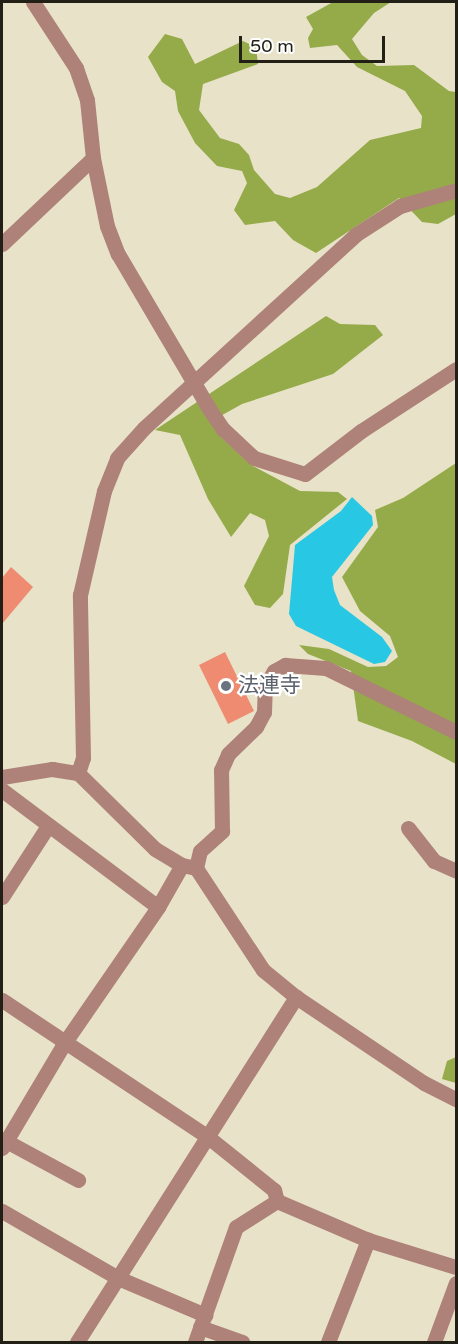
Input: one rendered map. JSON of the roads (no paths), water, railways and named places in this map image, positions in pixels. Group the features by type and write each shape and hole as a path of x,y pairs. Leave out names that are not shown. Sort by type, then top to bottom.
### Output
{"street":[{"path":"33,2 76,68 87,100 93,158 107,226 118,254 223,429 254,458 305,474 361,430 456,369"},
{"path":"2,244 93,158"},
{"path":"78,773 83,758 80,595 104,491 117,458 195,381 355,235 400,206 456,190"},
{"path":"78,1180 4,1145 65,1042 158,907 200,851 222,831 222,770 228,754 256,727 264,712 265,687 274,671 285,665 326,668 456,732"},
{"path":"2,777 52,769 78,773 155,849 189,866 262,970 296,998 424,1083 456,1099"},
{"path":"2,790 158,907"},
{"path":"2,897 48,826"},
{"path":"408,828 434,861 456,871"},
{"path":"77,1342 296,998"},
{"path":"2,1000 208,1137 274,1190 277,1201"},
{"path":"277,1201 368,1240 456,1268"},
{"path":"195,1342 236,1227 277,1201"},
{"path":"2,1211 118,1278 242,1342"},
{"path":"328,1342 368,1240"},
{"path":"434,1342 456,1283"}],"water":[{"path":"352,497 372,516 373,525 332,577 340,605 382,637 392,651 385,662 374,664 296,626 289,614 295,545 341,511"}],"place":[{"name":"法連寺","path":"226,686"}]}
